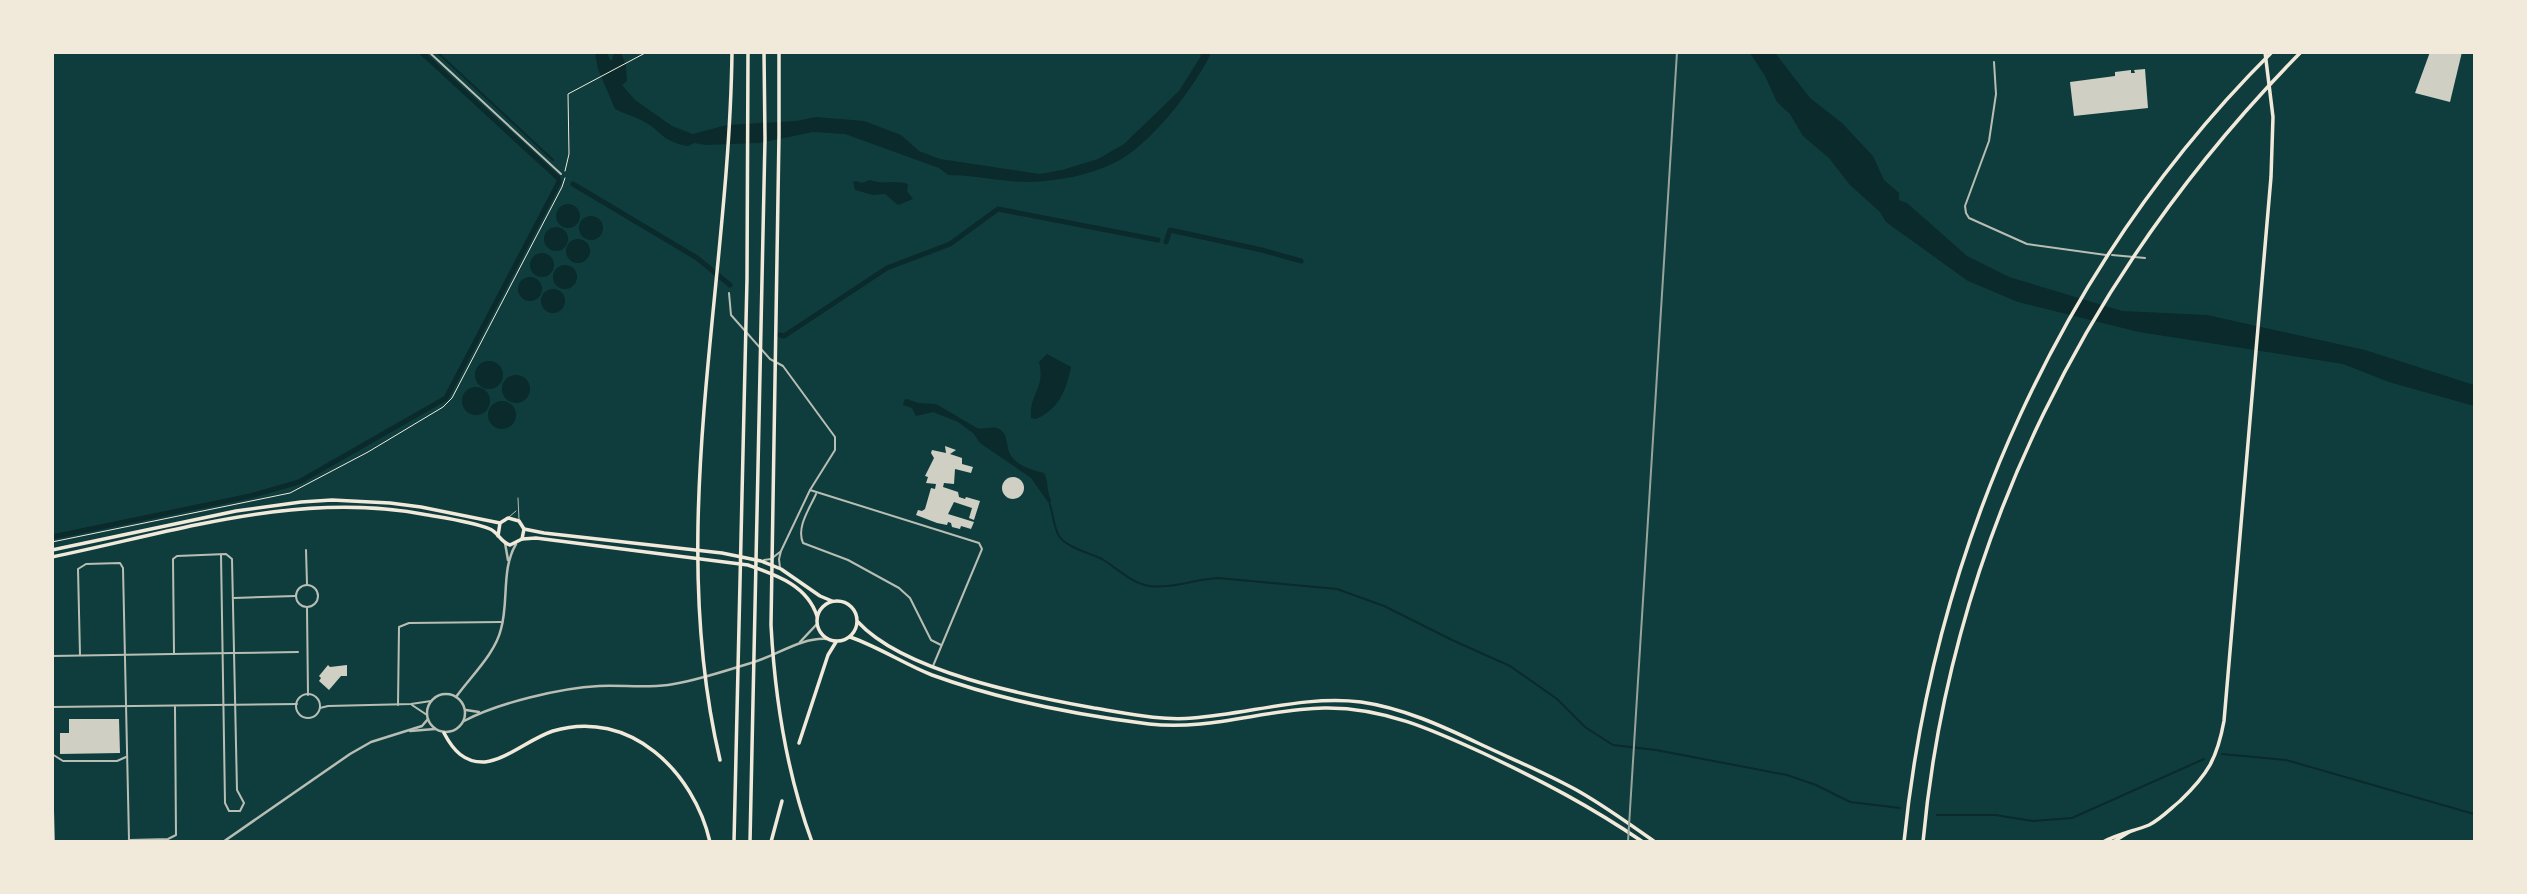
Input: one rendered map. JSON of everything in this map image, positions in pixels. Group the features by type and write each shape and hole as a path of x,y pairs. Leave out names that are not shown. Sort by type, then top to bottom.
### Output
{"main road":[{"path":"2113,842 2152,824 2164,815 2210,768 2219,747 2224,721 2272,147 2272,96 2265,52"},
{"path":"1904,842 1921,721 1941,634 1966,549 2015,425 2066,326 2124,231 2205,125 2272,52"},
{"path":"779,53 771,638 785,748 812,842"},
{"path":"1923,842 1940,726 1964,625 1995,527 2035,431 2082,340 2165,209 2230,129 2301,53"},
{"path":"734,842 747,266 748,54"},
{"path":"750,842 764,195 764,54"},
{"path":"720,760 707,700 697,606 700,474 727,149 732,55"},
{"path":"52,551 236,511 332,500 390,503 500,523 508,518 519,521 524,529 522,539"},
{"path":"52,557 237,517 310,508 420,513 492,530 505,543 516,544 522,539 536,538 748,565 792,584 811,600 820,632 827,639 836,642 850,637 858,622 856,612 851,606 843,601 832,601 820,596 781,569 761,561 722,553 524,529"},
{"path":"498,536 500,523"},
{"path":"817,615 824,605 832,601"},
{"path":"858,622 878,638 933,666 1015,692 1149,717 1192,718 1321,700 1362,702 1390,708 1449,730 1579,792 1656,842"},
{"path":"850,637 930,674 982,691 1059,709 1149,724 1203,724 1314,708 1353,709 1397,718 1432,729 1574,797 1643,842"},
{"path":"799,743 828,655 836,642"},
{"path":"444,733 456,752 465,759 485,762 495,760 534,738 557,730 589,728 624,734 660,755 685,782 698,803 710,842"},
{"path":"771,842 782,801"},
{"path":"2102,842 2120,833 2130,832"}],"street":[{"path":"429,52 561,174"},
{"path":"1994,62 1996,94 1989,141 1965,206 1966,213 1981,223 2027,244 2104,256 2121,254 2146,257"},
{"path":"729,293 730,316 770,359 783,366 835,437 835,450 810,490 781,551 781,569"},
{"path":"810,490 979,543 982,549 933,666"},
{"path":"817,492 802,525 800,536 803,543 848,560 899,588 910,598 931,640 942,646"},
{"path":"505,543 509,563"},
{"path":"456,697 498,640 509,563 516,544"},
{"path":"306,551 307,585"},
{"path":"761,561 771,559 781,551"},
{"path":"174,654 173,559 180,555 221,554 230,555 237,790 244,803 242,809 236,813 229,811 225,803 221,554"},
{"path":"80,655 78,569 86,564 117,563 123,568 127,841 168,839 176,835 175,705"},
{"path":"307,585 315,588 318,597 315,604 307,608 299,604 296,596 300,587 307,585"},
{"path":"233,598 296,596"},
{"path":"307,608 308,695"},
{"path":"398,705 400,627 409,623 502,622"},
{"path":"797,644 817,624"},
{"path":"402,733 435,729 444,733 456,730 464,721 481,712 569,690 597,686 669,685 778,654 815,638 827,639"},
{"path":"52,656 298,652"},
{"path":"320,708 411,704 431,701 443,694 456,697 466,710 481,712"},
{"path":"308,695 316,697 320,703 315,716 308,718 300,714 297,704 301,697 308,695"},
{"path":"223,842 349,754 371,742 422,726 431,701"},
{"path":"320,703 328,706"},
{"path":"52,707 297,704"},
{"path":"411,704 427,717 435,729"},
{"path":"464,721 466,710"},
{"path":"52,754 63,761 117,761 127,756"},
{"path":"52,778 54,842"}],"lane":[{"path":"518,498 519,521"},
{"path":"508,518 517,509"}],"path":[{"path":"52,542 290,493 368,452 443,407 452,398 562,187 569,154 570,91 647,52"}],"water":[{"path":"595,53 607,53 612,60 614,53 621,53 626,66 627,81 622,85 635,100 672,126 693,134 727,125 796,121 816,117 864,121 901,135 919,151 940,159 1040,174 1098,159 1124,144 1179,91 1201,56 1199,53 1211,53 1194,83 1169,116 1126,156 1082,175 1028,182 948,175 939,168 845,134 813,132 759,143 694,143 688,146 679,144 667,139 643,121 615,109 598,69"},
{"path":"1750,53 1775,53 1810,98 1842,123 1873,156 1884,180 1899,193 1899,200 1907,203 1967,256 2009,277 2122,311 2207,315 2365,350 2474,385 2474,406 2389,382 2343,364 2139,332 2018,302 1968,281 1886,222 1880,212 1850,185 1829,158 1803,136 1790,114 1777,102"},
{"path":"870,180 908,184 907,191 913,199 898,205 885,194 873,195 855,190 853,182"},
{"path":"568,204 576,208 580,216 576,224 568,228 560,224 556,216 560,208"},
{"path":"591,216 602,223 603,228 596,239 591,240 580,233 579,228 586,217"},
{"path":"556,227 564,231 568,239 564,247 556,251 548,247 544,239 548,231"},
{"path":"578,239 589,246 590,251 583,262 578,263 567,256 566,251 573,240"},
{"path":"542,253 550,257 554,265 550,273 542,277 534,273 530,265 534,257"},
{"path":"565,265 576,272 577,277 570,288 565,289 554,282 553,277 560,266"},
{"path":"530,277 541,284 542,289 535,300 530,301 519,294 518,289 525,278"},
{"path":"553,289 564,296 565,301 558,312 553,313 542,306 541,301 548,290"},
{"path":"1047,354 1071,367 1069,376 1056,404 1044,415 1031,418 1032,403 1041,371 1039,362"},
{"path":"489,361 499,365 503,375 499,385 489,389 479,385 475,375 479,365"},
{"path":"516,375 526,379 530,389 526,399 516,403 506,399 502,389 506,379"},
{"path":"476,387 486,391 490,401 486,411 476,415 466,411 462,401 466,391"},
{"path":"907,399 936,404 977,428 994,427 1002,431 1010,454 1017,462 1044,473 1050,505 1031,478 980,443 973,433 958,422 933,412 916,416 912,408 903,405"},
{"path":"502,401 512,405 516,415 512,425 502,429 492,425 488,415 492,405"}],"building":[{"path":"2430,52 2462,52 2450,102 2415,93"},
{"path":"2145,69 2148,108 2074,116 2070,82 2115,76 2115,72 2131,70 2131,73 2135,73 2134,70"},
{"path":"945,446 956,450 950,454 962,458 962,464 973,467 971,473 955,469 954,484 944,483 943,487 958,492 959,497 980,501 974,520 969,518 972,508 954,502 948,514 974,522 971,529 952,527 948,522 947,525 937,523 916,515 918,510 925,509 931,488 935,489 936,484 926,483 928,477 925,476 934,458 932,450 946,453"},
{"path":"1013,477 1021,480 1024,488 1021,496 1013,499 1005,496 1002,488 1005,480"},
{"path":"328,665 347,665 347,676 341,676 329,690 319,681 319,676"},
{"path":"69,719 119,719 120,753 60,754 60,733 69,733"}],"waterway":[{"path":"52,537 250,496 299,482 446,398 559,182 558,178 421,52"},
{"path":"437,52 553,160"},
{"path":"573,184 697,258 730,285"},
{"path":"780,335 784,336 887,268 950,244 998,209 1158,240"},
{"path":"1166,242 1170,230 1301,261"},
{"path":"1050,505 1056,529 1063,540 1102,559 1130,579 1142,584 1167,586 1218,578 1337,589 1384,606 1510,666 1557,699 1585,727 1613,745 1656,750 1787,775 1816,785 1850,802 1900,808"},
{"path":"2222,754 2286,760 2474,814"},
{"path":"1937,815 1995,815 2033,821 2072,818 2204,759"}],"railway":[{"path":"1628,842 1677,52"}]}
